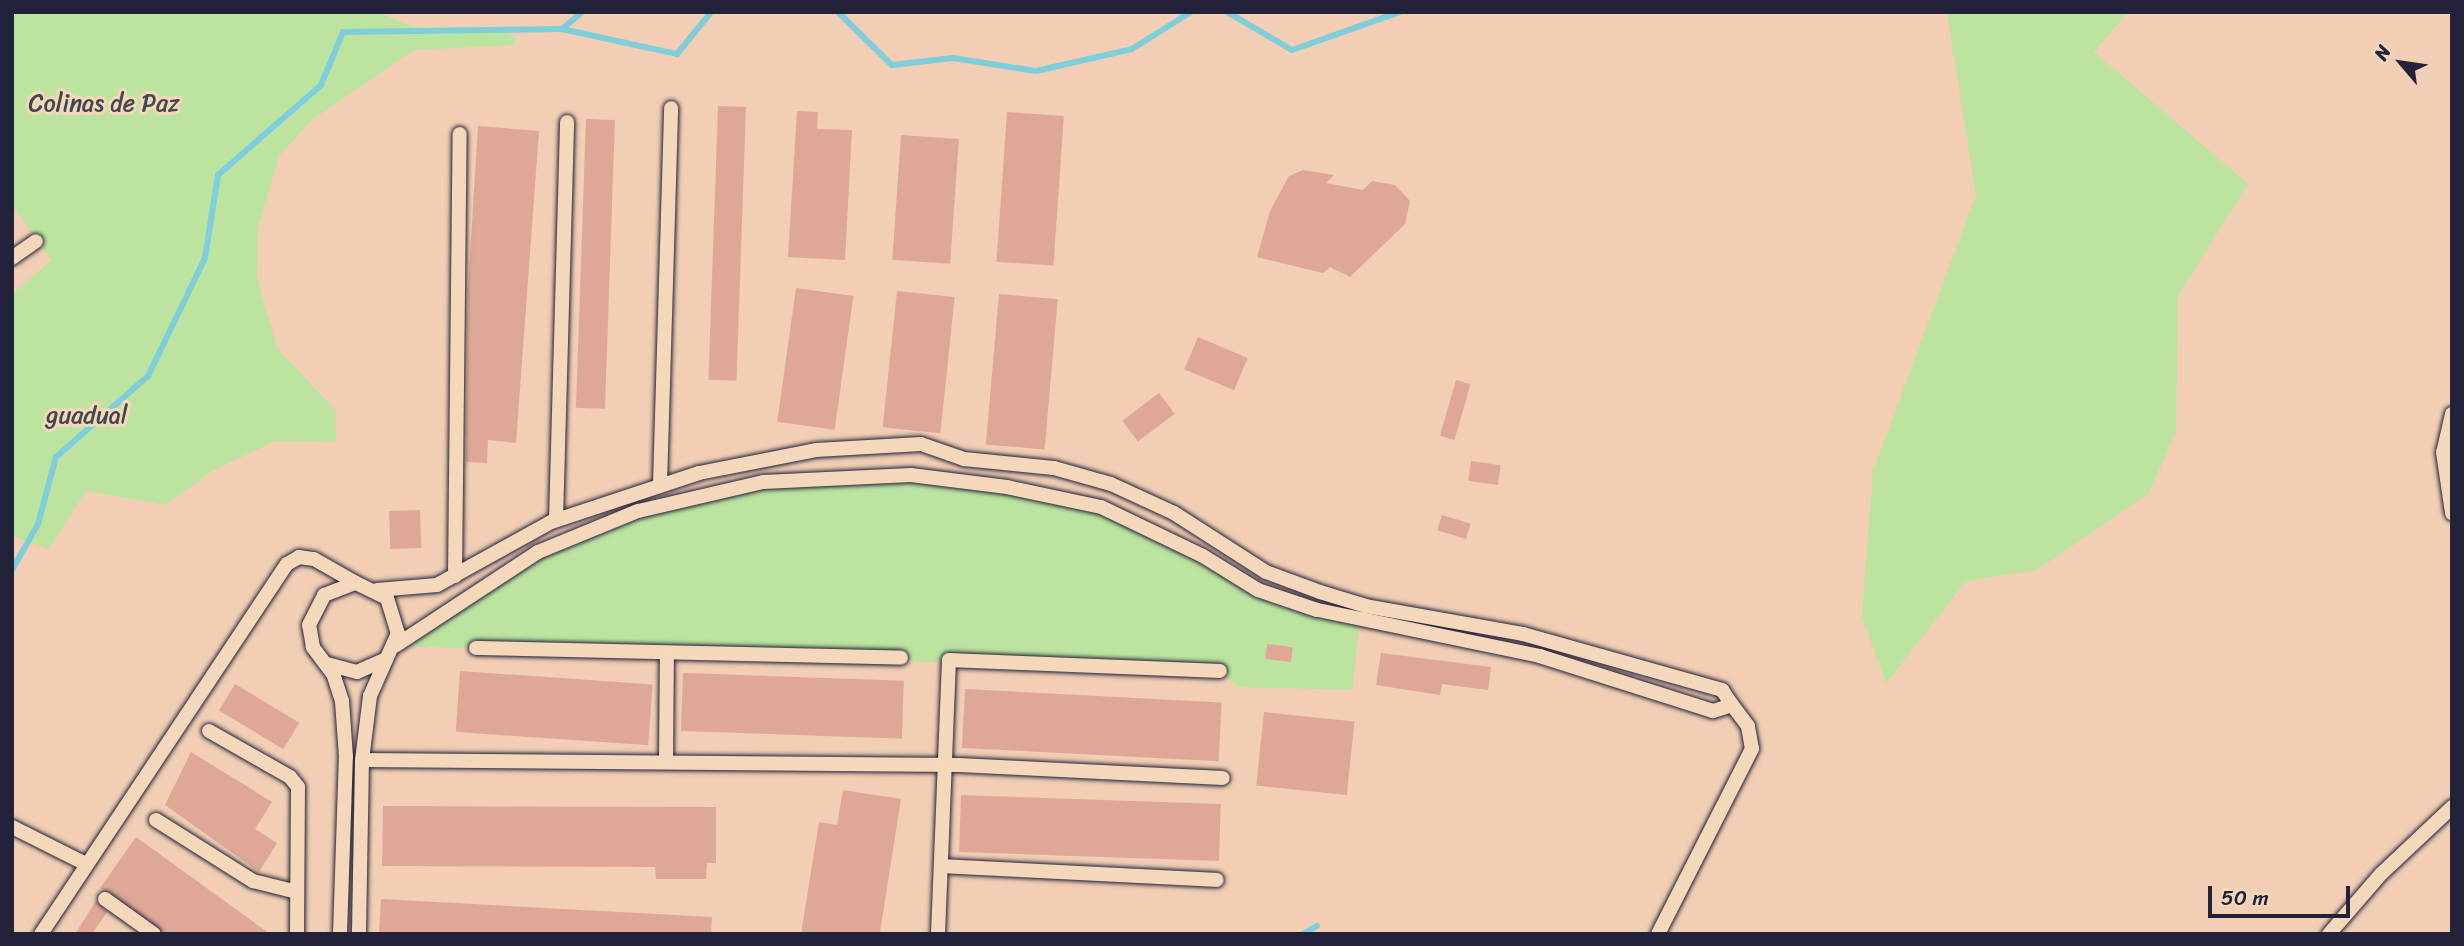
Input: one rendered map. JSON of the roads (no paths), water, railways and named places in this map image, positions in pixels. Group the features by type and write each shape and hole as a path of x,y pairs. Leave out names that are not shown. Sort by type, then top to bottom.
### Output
{"street":[{"path":"660,484 671,108"},
{"path":"556,520 567,122"},
{"path":"456,576 460,134"},
{"path":"12,258 36,241"},
{"path":"2452,414 2443,453 2452,513"},
{"path":"41,934 287,564 299,557 314,559 356,583 377,590 418,589 456,576 556,520 660,484 880,443 921,444 939,452 1083,475 1174,513 1266,572 1320,592 1366,606 1522,634 1722,690 1748,726 1752,749 1658,934"},
{"path":"938,477 943,460 939,452"},
{"path":"359,934 362,760 370,696 386,659 395,646 538,552 667,502 786,480 938,477 1101,507 1172,540 1258,590 1317,610 1540,656 1713,711 1732,705"},
{"path":"1172,540 1174,513"},
{"path":"340,934 346,757 342,701 327,664 313,647 312,614 324,595 356,583"},
{"path":"377,590 394,609 395,646"},
{"path":"476,648 667,655 901,657"},
{"path":"666,760 667,655"},
{"path":"327,664 358,673 386,659"},
{"path":"938,934 949,660 1220,671"},
{"path":"209,731 290,777 298,787 296,934"},
{"path":"362,760 944,764 1223,778"},
{"path":"2329,934 2381,874 2452,807"},
{"path":"156,820 253,881 297,892"},
{"path":"12,827 86,864"},
{"path":"942,866 1217,880"},
{"path":"105,899 153,934"}],"waterway":[{"path":"12,570 38,524 56,457 148,376 205,258 218,175 321,85 343,32 562,29 582,12"},
{"path":"562,29 677,54 711,12"},
{"path":"838,12 892,65 953,58 1036,71 1132,49 1191,12"},
{"path":"1227,12 1292,50 1400,12"},
{"path":"1303,934 1317,926"}],"park label":[{"name":"Colinas de Paz","path":"104,104"},
{"name":"guadual","path":"87,416"}]}
